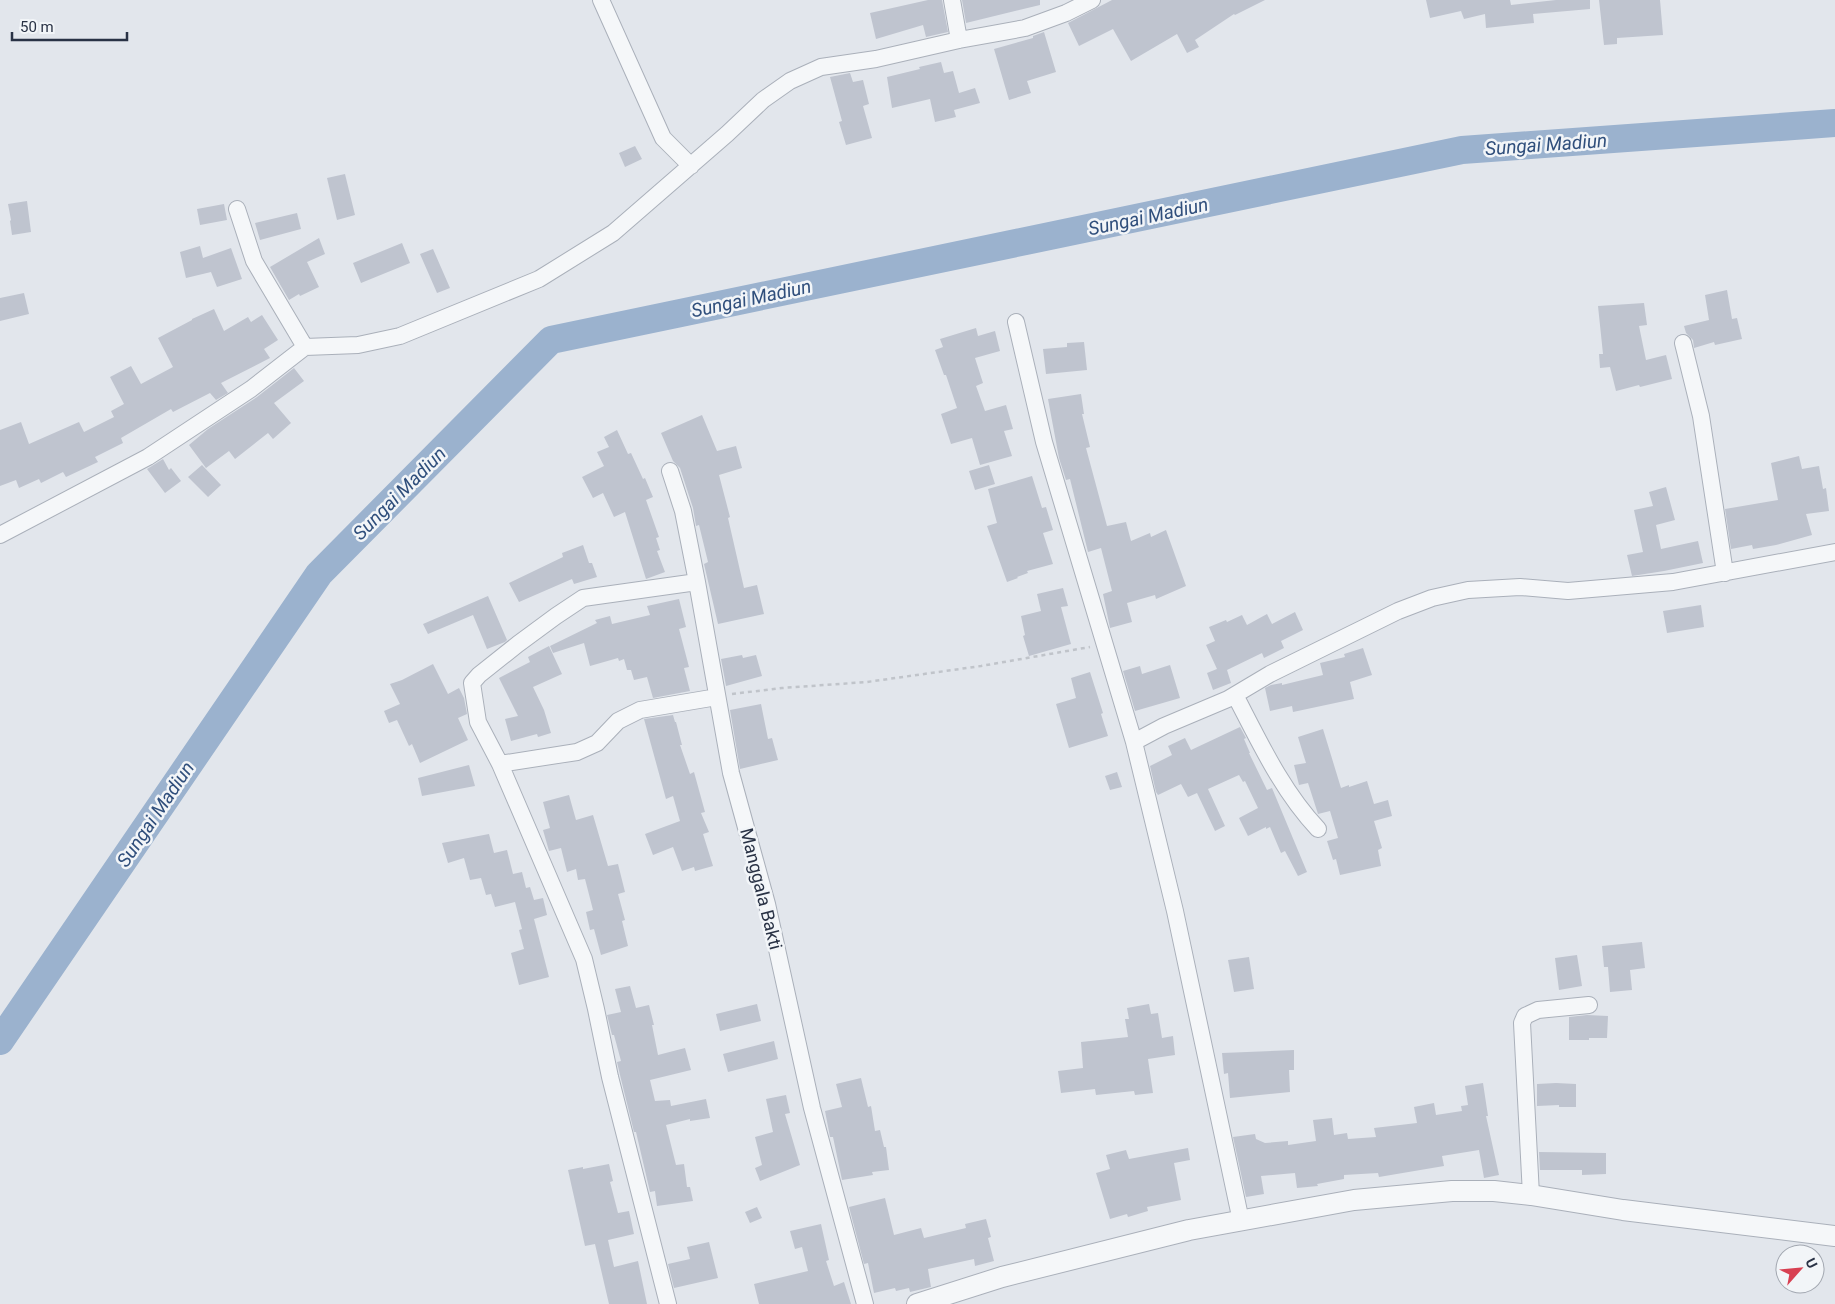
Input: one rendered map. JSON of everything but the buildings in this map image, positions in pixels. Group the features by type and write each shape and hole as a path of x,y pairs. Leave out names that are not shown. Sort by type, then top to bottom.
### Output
{"street":[{"path":"601,0 663,138 691,166"},
{"path":"952,0 959,40"},
{"path":"0,535 148,457 250,389 305,347 358,345 400,336 539,279 613,233 691,166 763,100 798,78 821,67 876,59 959,40 1025,28 1064,6 1092,0"},
{"path":"237,209 254,260 305,347"},
{"path":"1016,322 1044,442 1134,742 1175,911 1241,1221"},
{"path":"1683,343 1701,416 1725,573"},
{"name":"Manggala Bakti","path":"670,471 683,511 732,773 769,914 812,1108 865,1304"},
{"path":"1134,742 1164,726 1235,695 1324,647 1398,611 1432,598 1468,590 1520,586 1568,591 1673,582 1835,552"},
{"path":"668,1304 610,1077 584,959 500,764 478,722 472,683 479,675 556,616 583,598 697,582"},
{"path":"1235,695 1269,760 1303,813 1318,829"},
{"path":"500,764 577,752 597,743 618,721 640,710 718,697"},
{"path":"1532,1195 1522,1023 1525,1016 1538,1010 1589,1005"},
{"path":"917,1304 1002,1277 1189,1230 1354,1200 1452,1191 1494,1191 1532,1195 1623,1210 1835,1236"}],"path":[{"path":"718,697 782,688 867,682 981,666 1104,644"}],"waterway":[{"name":"Sungai Madiun","path":"0,1041 319,574 551,340 1462,150 1835,123"}]}
